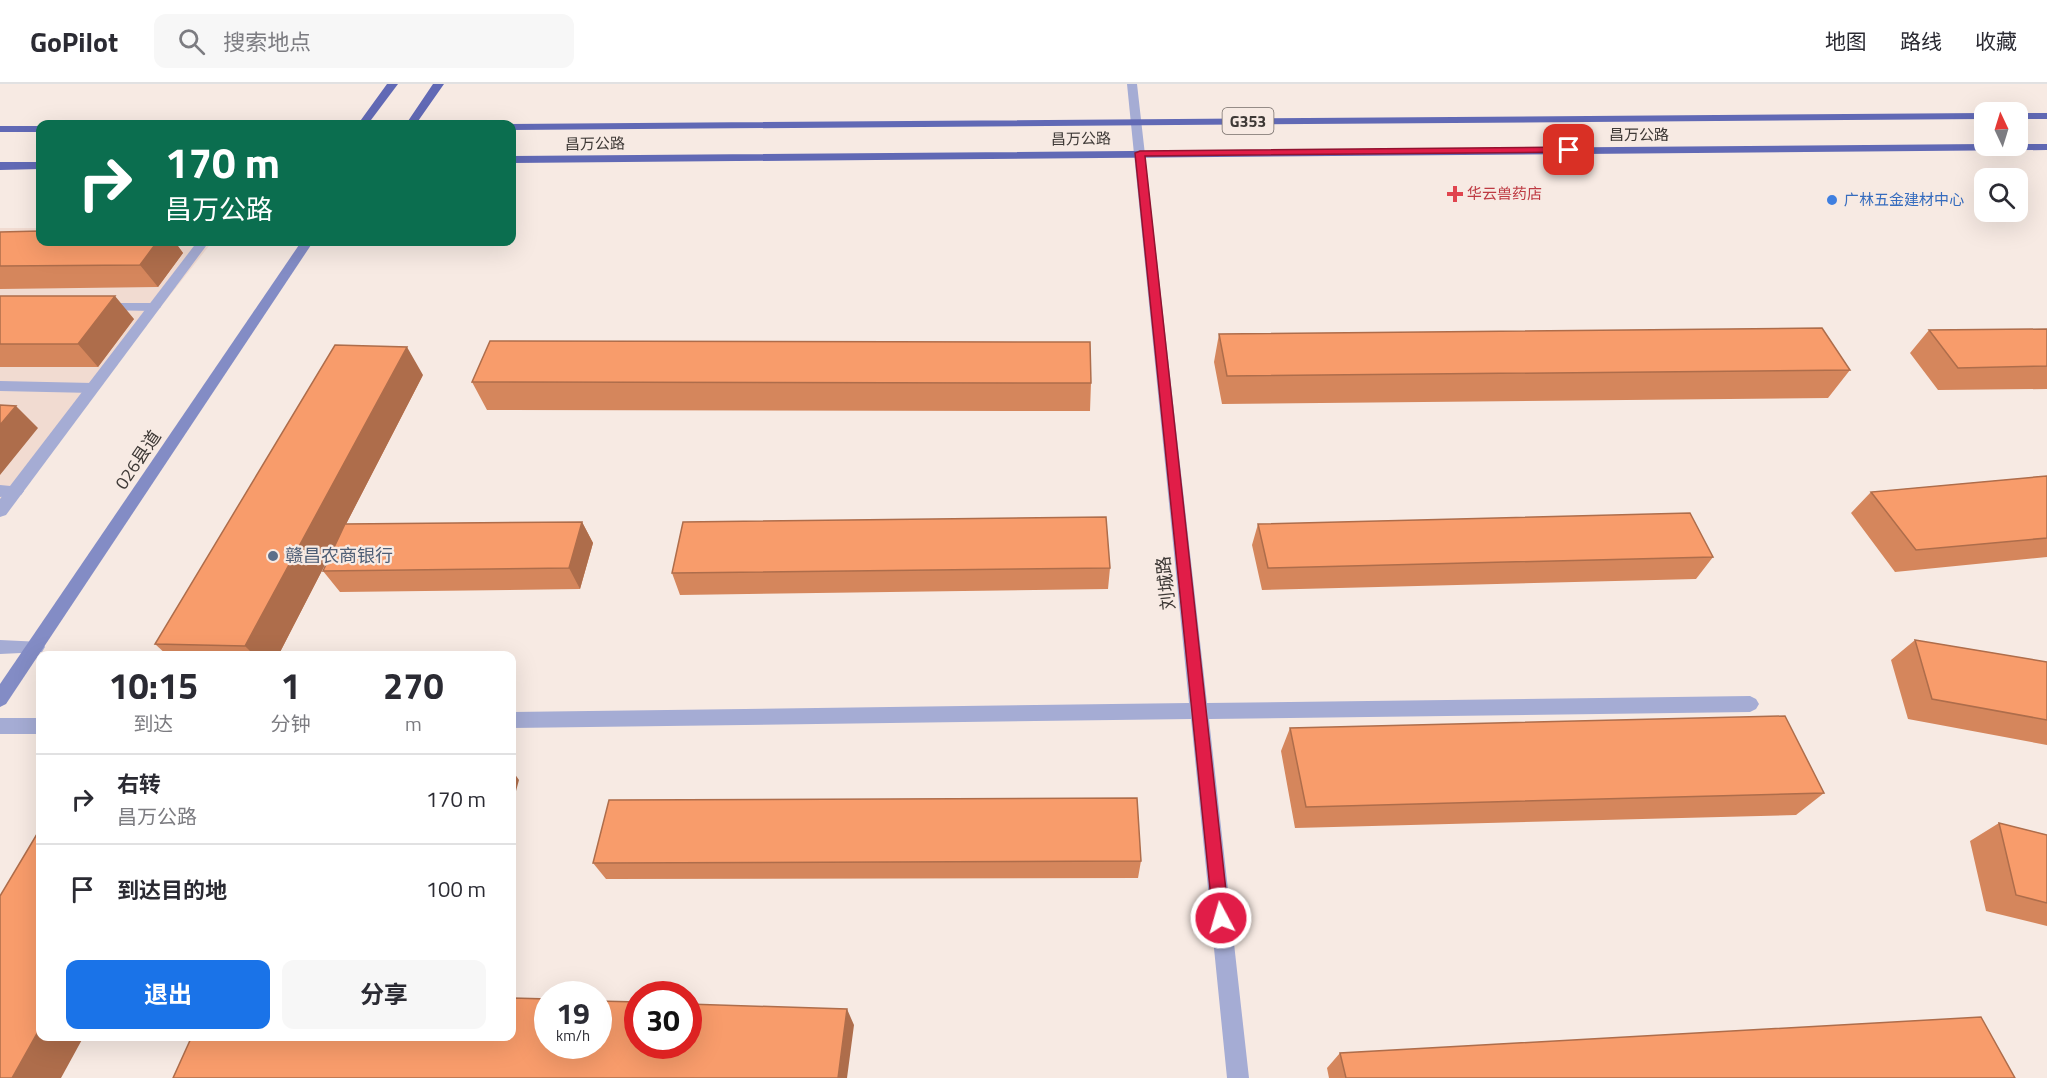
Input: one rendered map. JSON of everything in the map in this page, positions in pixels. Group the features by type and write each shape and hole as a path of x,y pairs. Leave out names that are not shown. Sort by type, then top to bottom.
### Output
{"highway":[{"path":"366,120 393,84"},
{"path":"414,120 439,84"},
{"name":"昌万公路","path":"516,127 1974,116"},
{"path":"2028,116 2047,116"},
{"path":"0,129 36,129"},
{"name":"昌万公路","path":"516,160 2047,147"},
{"path":"0,166 36,166"}],"main road":[{"name":"026县道","path":"0,699 304,246"}],"street":[{"name":"刘城路","path":"1132,84 1238,1078"},
{"path":"0,512 8,491 93,388 200,246"},
{"path":"94,308 154,307"},
{"path":"0,386 93,388"},
{"path":"0,647 36,647"},
{"path":"516,720 1750,704"},
{"path":"0,726 36,726"}],"shaded area":[{"path":"0,228 36,228 36,246 209,246 0,510"}],"building":[{"path":"36,231 36,246 154,246 140,265 0,266 0,232"},
{"path":"0,296 115,296 78,344 0,344"},
{"path":"1822,328 1850,370 1227,376 1219,334"},
{"path":"2047,329 2047,366 1958,368 1929,330"},
{"path":"490,341 1090,342 1091,383 472,382"},
{"path":"335,345 407,347 245,646 155,644"},
{"path":"0,405 16,406 0,425"},
{"path":"2047,476 2047,538 1916,550 1871,492"},
{"path":"1690,513 1713,557 1268,568 1258,524"},
{"path":"1106,517 1110,568 672,573 683,522"},
{"path":"582,522 569,568 323,571 345,524"},
{"path":"1915,640 2047,662 2047,720 1932,699"},
{"path":"1785,716 1824,793 1306,807 1290,728"},
{"path":"1137,798 1141,861 593,863 609,800"},
{"path":"1999,823 2047,835 2047,903 2016,895"},
{"path":"36,836 36,1035 12,1078 0,1078 0,896"},
{"path":"516,998 534,999 534,1059 612,1059 612,1001 624,1002 624,1059 702,1059 702,1004 847,1009 838,1078 173,1078 190,1041 516,1041"},
{"path":"1981,1017 2015,1078 1346,1078 1340,1053"}],"place":[{"name":"华云兽药店","path":"1455,194"},
{"name":"广林五金建材中心","path":"1832,200"},
{"name":"赣昌农商银行","path":"273,556"}],"route":[{"path":"1221,918 1140,153 1569,150"}]}
